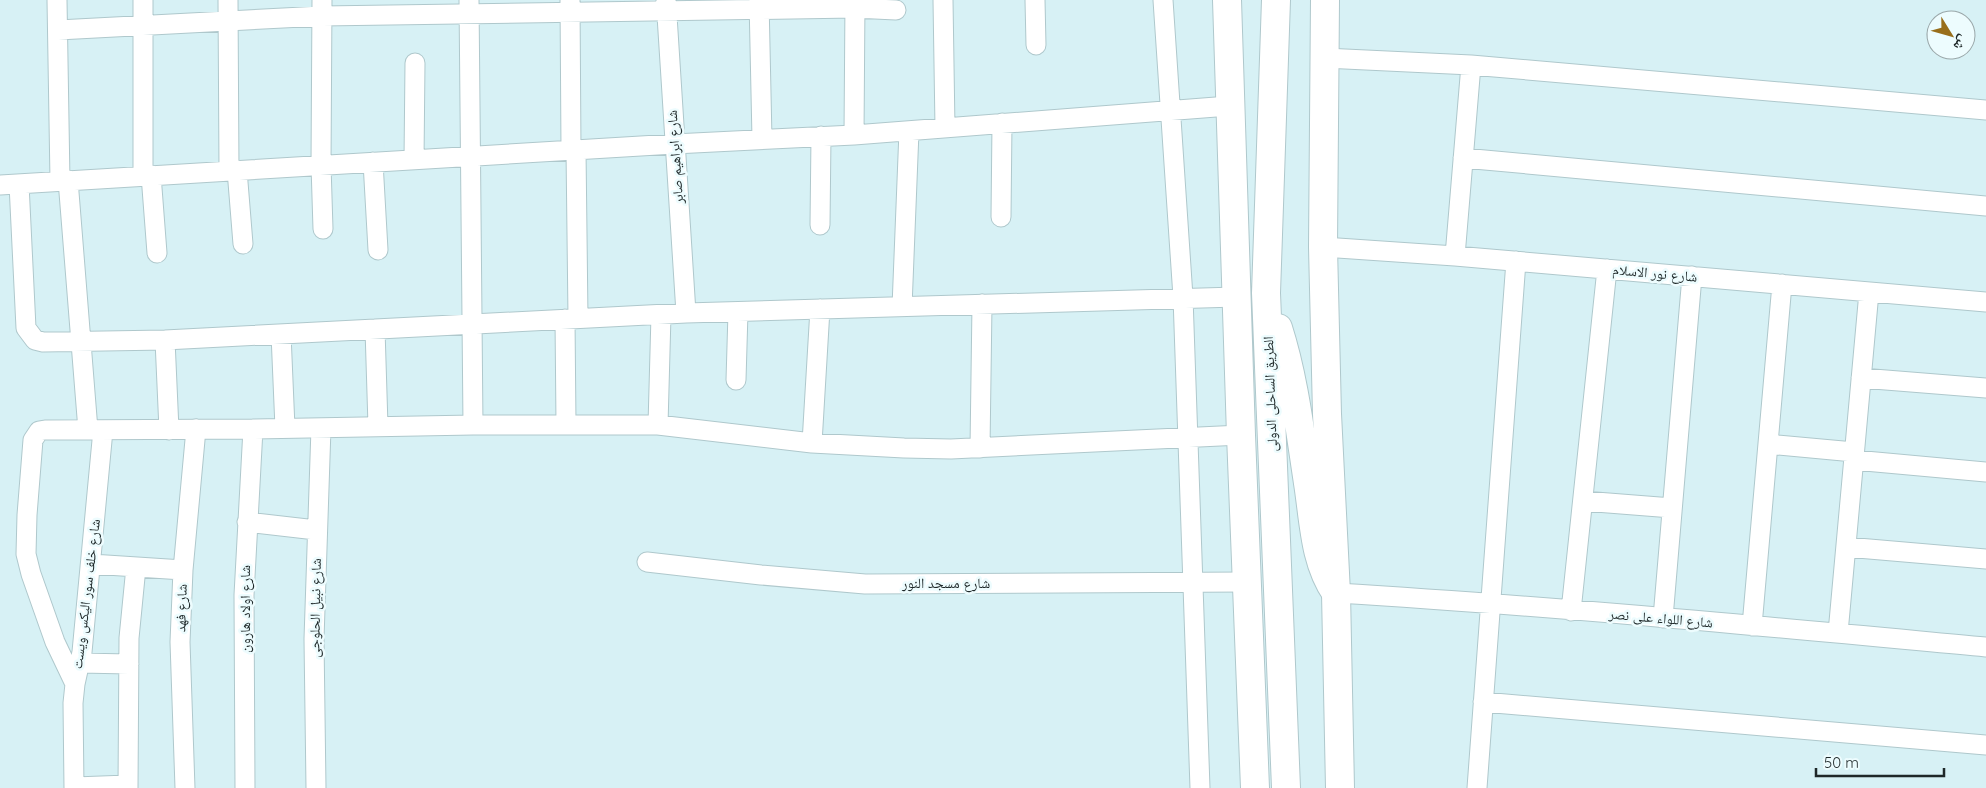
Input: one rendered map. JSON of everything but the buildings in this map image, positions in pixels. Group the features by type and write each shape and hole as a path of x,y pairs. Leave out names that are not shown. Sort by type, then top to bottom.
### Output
{"main road":[{"path":"1227,0 1229,106 1255,788"},
{"name":"الطريق الساحلى الدولى","path":"1276,0 1266,293 1286,788"},
{"path":"1326,0 1323,247 1327,414 1336,593 1340,788"},
{"path":"1266,293 1279,331 1294,393 1319,556 1329,582 1336,593"}],"street":[{"name":"شارع خلف سور اليكس ويست","path":"57,0 64,181 81,342 95,430 90,564 80,663 74,684 74,788"},
{"path":"143,0 147,176 157,253"},
{"path":"228,0 233,171 243,244"},
{"path":"943,0 945,128"},
{"path":"1035,0 1036,44"},
{"path":"1163,0 1183,297 1200,788"},
{"path":"58,30 228,21 322,8 854,4 896,10"},
{"path":"854,4 854,135"},
{"path":"759,5 762,139"},
{"name":"شارع ابراهيم صابر","path":"667,6 674,144 686,314"},
{"path":"469,7 473,424"},
{"path":"566,424 571,319 574,150 570,7"},
{"path":"322,8 321,165 323,229"},
{"path":"1324,58 1471,65 1986,110"},
{"path":"414,160 415,63"},
{"path":"1455,256 1471,65"},
{"path":"0,185 373,162 471,158 674,144 854,135 1229,106"},
{"path":"1001,217 1002,123"},
{"path":"902,307 909,131"},
{"path":"820,225 821,136"},
{"path":"1463,158 1986,206"},
{"path":"373,162 378,250"},
{"path":"19,184 26,328 35,340 43,342 165,340 686,314 1236,296"},
{"name":"شارع نور الاسلام","path":"1323,247 1516,261 1986,302"},
{"path":"1477,788 1516,261"},
{"path":"1571,611 1606,269"},
{"path":"1663,618 1692,276"},
{"path":"1752,626 1782,284"},
{"path":"1838,634 1869,292"},
{"path":"980,448 982,304"},
{"path":"812,443 820,309"},
{"path":"736,380 738,312"},
{"path":"658,425 661,315"},
{"path":"375,329 378,426"},
{"path":"281,334 285,428"},
{"path":"165,340 169,430"},
{"path":"1861,378 1986,388"},
{"path":"74,684 55,642 30,574 26,554 33,440 39,431 321,428 473,424 658,425 812,443 904,448 980,448 1241,435"},
{"name":"شارع نبيل الحلوجى","path":"316,788 314,640 316,530 321,428"},
{"name":"شارع فهد","path":"185,788 180,681 183,570 196,429"},
{"name":"شارع اولاد هارون","path":"245,788 244,613 253,429"},
{"path":"1768,444 1986,472"},
{"path":"1583,501 1672,508"},
{"path":"247,522 316,530"},
{"path":"1846,547 1986,559"},
{"name":"شارع مسجد النور","path":"647,562 760,575 865,584 1246,582"},
{"path":"90,564 183,570"},
{"path":"74,788 128,786 129,664 136,567"},
{"name":"شارع اللواء على نصر","path":"1336,593 1491,602 1571,611 1986,647"},
{"path":"80,663 129,664"},
{"path":"1484,702 1986,745"}]}
